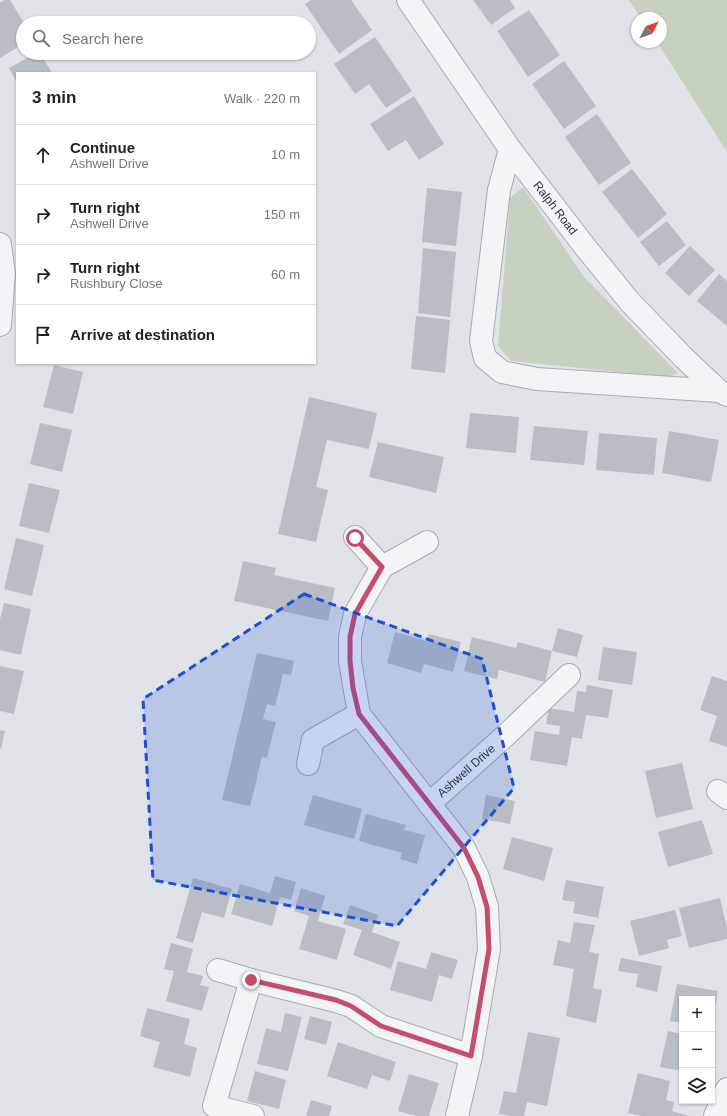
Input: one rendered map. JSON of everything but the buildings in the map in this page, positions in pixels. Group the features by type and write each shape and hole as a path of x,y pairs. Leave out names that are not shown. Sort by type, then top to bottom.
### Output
{"street":[{"name":"Ralph Road","path":"408,0 510,149 586,248 630,302 683,357 723,393"},
{"path":"510,149 499,190 481,341 485,358 502,372 537,379 723,393"},
{"path":"0,244 4,274 0,325"},
{"path":"355,538 382,567 427,542"},
{"name":"Ashwell Drive","path":"382,567 355,614 350,637 350,661 359,714 464,848 478,877 487,907 489,949 471,1056 457,1116"},
{"name":"Ashwell Drive","path":"429,804 504,737 569,675"},
{"path":"308,764 313,740 359,714"},
{"path":"218,970 251,980 336,1000 351,1006 381,1026 471,1056"},
{"path":"251,980 232,1049 214,1106 253,1116"},
{"path":"715,1116 727,1089"}],"highlighted area":[{"path":"304,594 482,659 514,788 397,926 153,880 143,699"}],"green space":[{"path":"629,0 727,0 727,152 661,48 667,48 667,12 637,12"},
{"path":"523,187 584,277 678,373 668,377 511,361 498,346 510,198"}],"route":[{"path":"251,980 336,1000 351,1006 381,1026 471,1056 489,949 487,907 478,877 464,848 359,714 353,688 350,661 350,637 355,614 382,567 355,538"}]}
